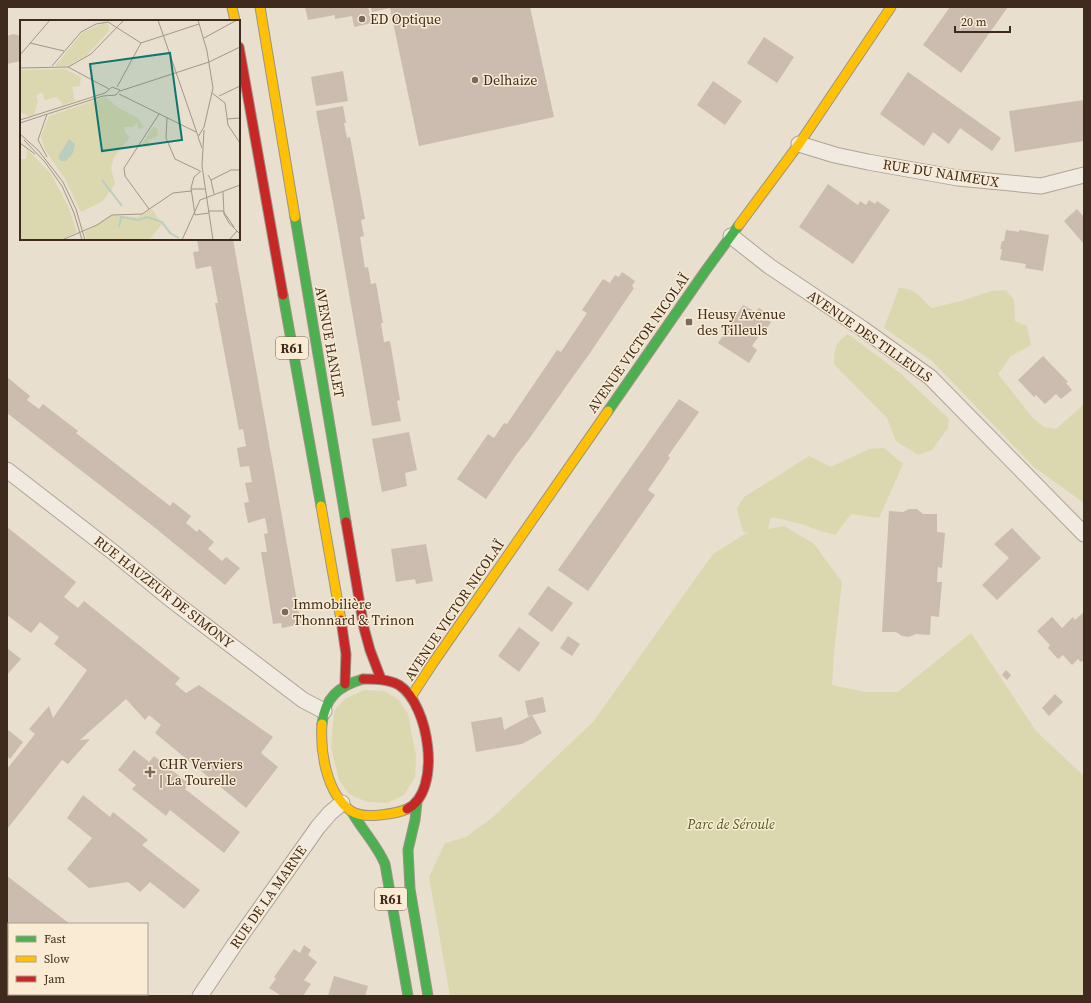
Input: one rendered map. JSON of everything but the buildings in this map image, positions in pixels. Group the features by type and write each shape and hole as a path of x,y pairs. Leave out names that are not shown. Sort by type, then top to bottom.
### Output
{"main road":[{"path":"232,7 235,20"},
{"name":"AVENUE HANLET","path":"260,7 364,628 370,650 381,679"},
{"name":"AVENUE VICTOR NICOLAÏ","path":"411,697 437,656 706,270 799,144 891,7"},
{"name":"R61","path":"240,53 341,620 346,654 345,684"},
{"name":"R61","path":"408,996 385,864 382,855 329,781 324,764 321,729 324,711 334,694 345,684 363,679 381,679 398,685 411,697 421,715 426,738 429,755 428,777 416,802 416,820 408,850 408,870 428,996"},
{"path":"347,807 362,815 387,814 399,812 409,808 416,802"}],"street":[{"name":"RUE DU NAIMEUX","path":"799,144 835,155 958,178 1041,186 1084,175"},
{"name":"AVENUE DES TILLEULS","path":"731,236 769,266 863,329 930,377 1084,534"},
{"name":"RUE HAUZEUR DE SIMONY","path":"7,470 113,552 169,598 303,700 324,711"},
{"name":"RUE DE LA MARNE","path":"200,996 318,827 330,813 347,807"}],"green space":[{"path":"899,288 915,292 932,308 992,291 1006,290 1014,300 1015,321 1027,326 1031,345 1011,356 998,374 1033,418 1044,427 1056,429 1084,404 1084,503 1034,467 932,361 884,328"},
{"path":"848,334 900,373 949,419 948,428 932,450 918,455 896,441 887,418 834,364 836,346"},
{"name":"Parc de Séroule","path":"884,448 903,464 879,518 851,514 835,535 805,525 773,517 770,519 768,529 784,526 814,544 842,582 832,685 865,692 898,692 971,633 1036,731 1084,776 1084,996 450,996 429,877 445,843 466,837 493,817 593,722 713,554 745,534 750,533 743,532 737,509 744,497 809,456 831,467 869,449"},
{"path":"364,690 384,691 398,699 408,714 416,756 415,777 404,795 387,803 367,802 349,794 339,780 331,747 334,711 345,699"}],"traffic: fast":[{"path":"295,217 346,522"},
{"path":"608,411 739,225"},
{"path":"283,295 321,506"},
{"path":"322,724 326,707 335,694 347,685 363,679"},
{"path":"417,802 415,820 408,850 410,889 428,996"},
{"path":"352,812 378,850 385,864 408,996"}],"traffic: slow":[{"path":"232,7 235,20"},
{"path":"260,7 295,217"},
{"path":"739,225 799,144 891,7"},
{"path":"411,697 608,411"},
{"path":"321,506 341,620"},
{"path":"322,724 322,746 326,771 330,783 342,803 351,811 365,815 390,814 407,809"}],"traffic: jam":[{"path":"240,53 283,295"},
{"path":"346,522 364,628 370,650 381,679"},
{"path":"341,620 346,654 345,684"},
{"path":"363,679 386,680 399,685 409,695 418,710 428,747 428,767 425,785 418,799 407,809"}],"place":[{"name":"ED Optique","path":"362,19"},
{"name":"Delhaize","path":"475,80"},
{"name":"Heusy Avenue des Tilleuls","path":"689,322"},
{"name":"Immobilière Thonnard & Trinon","path":"285,612"},
{"name":"CHR Verviers | La Tourelle","path":"150,772"}]}
